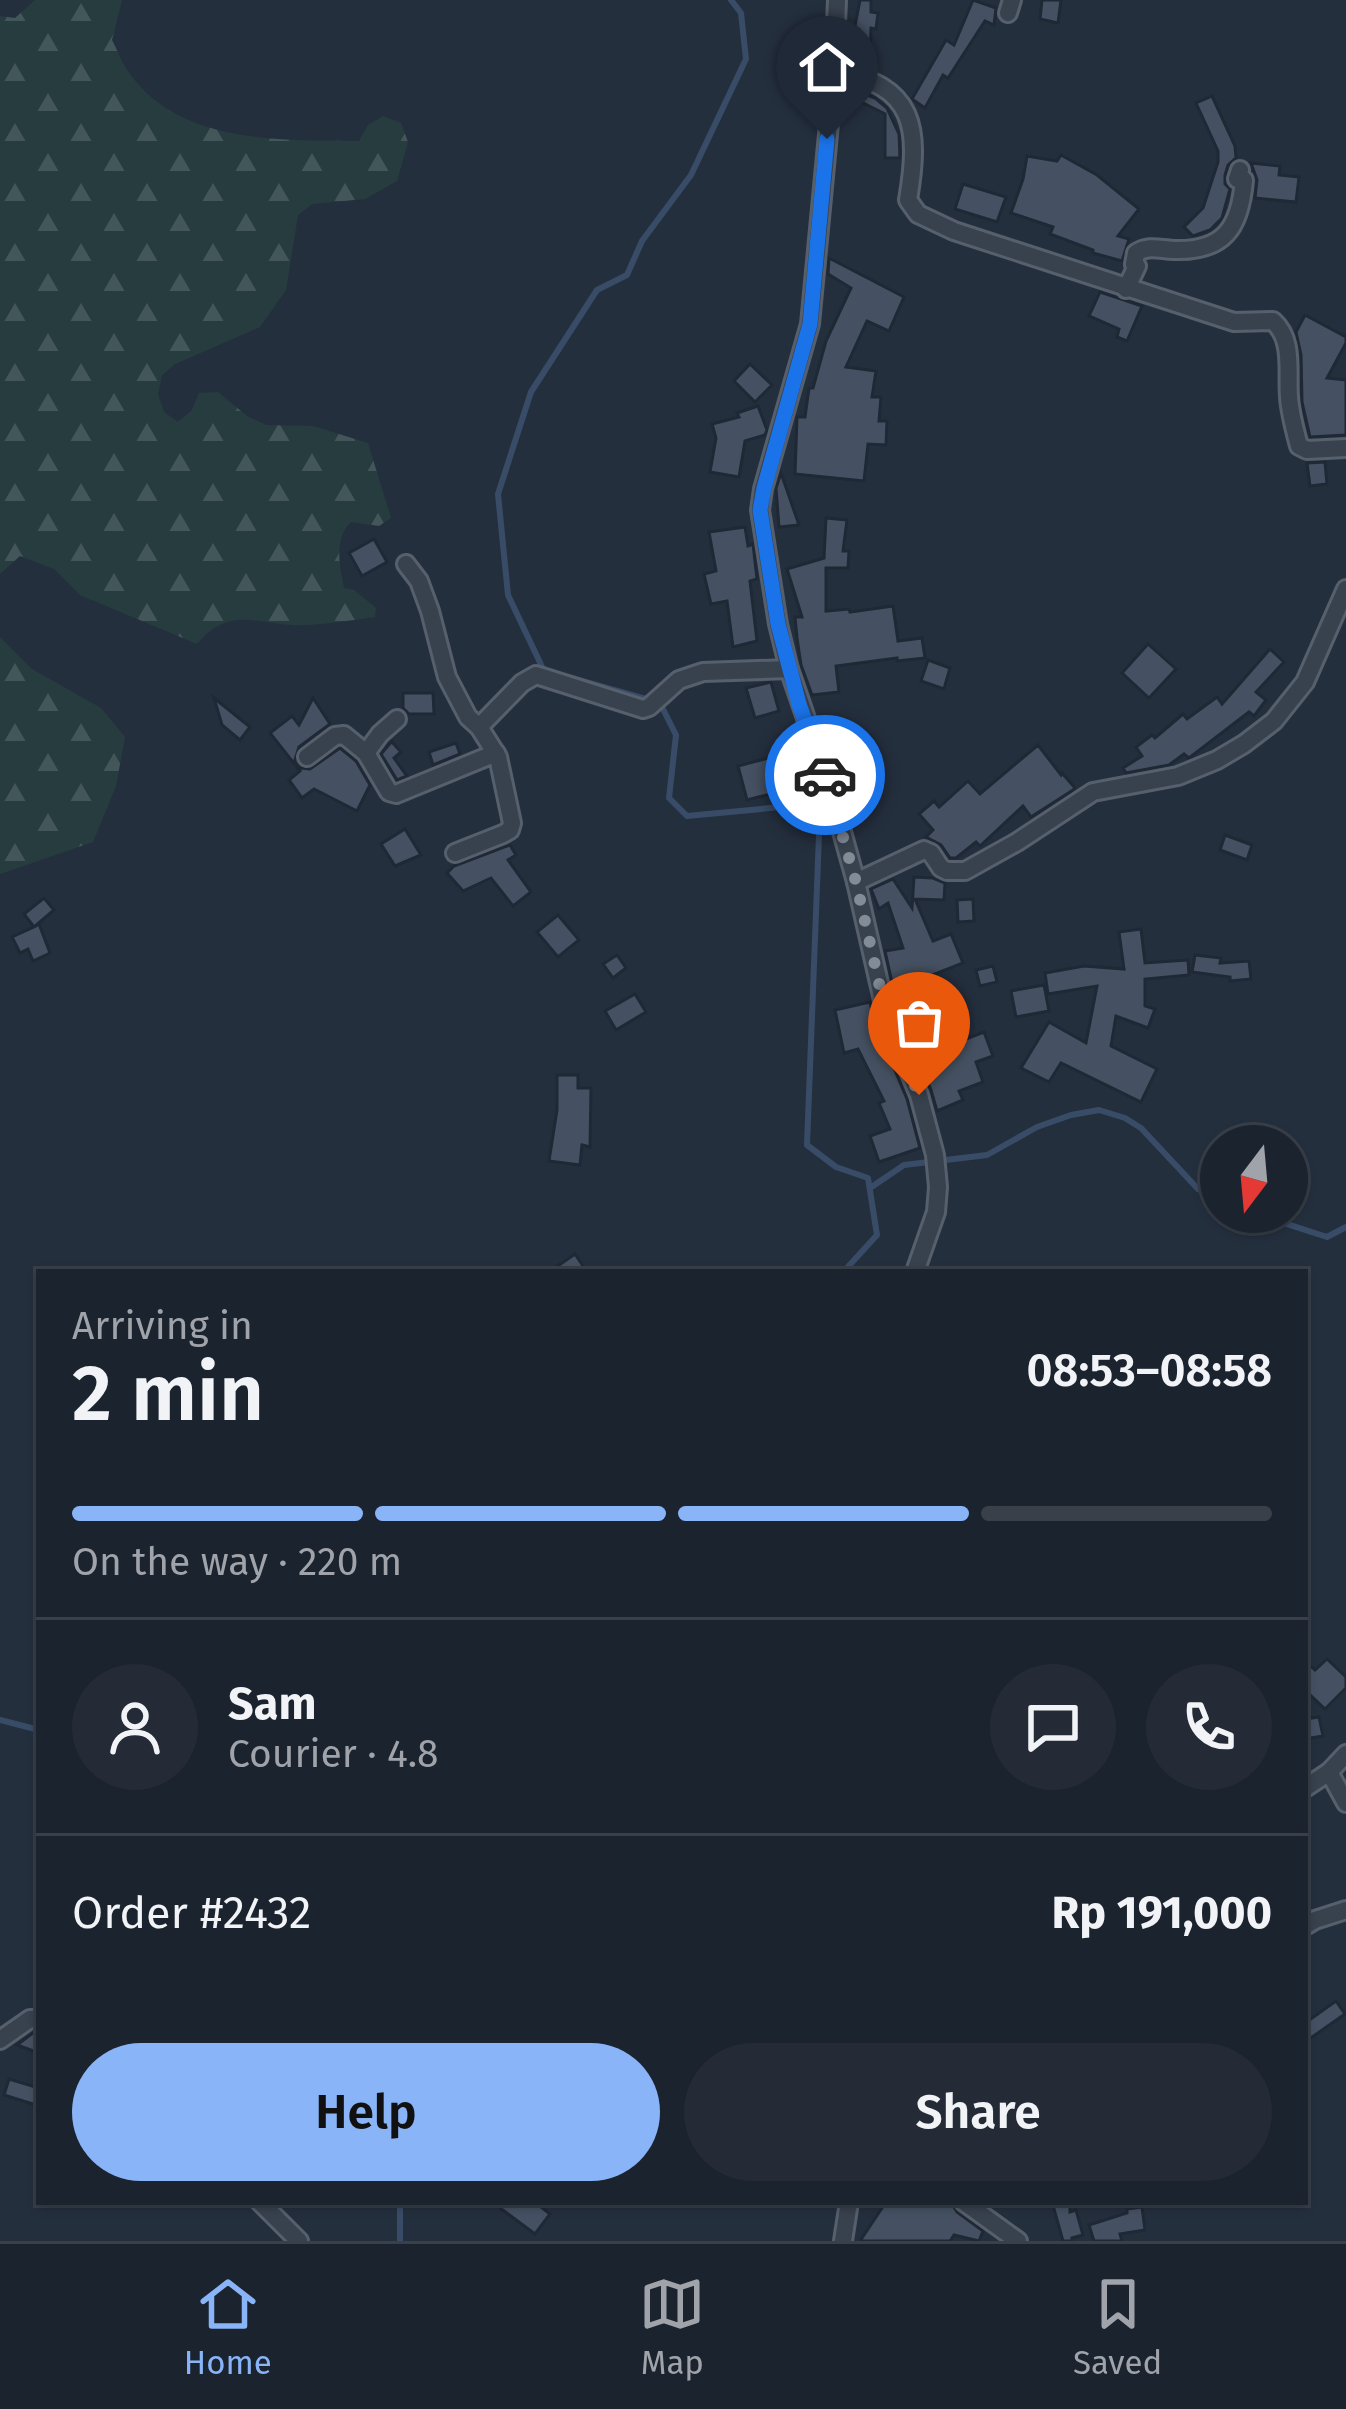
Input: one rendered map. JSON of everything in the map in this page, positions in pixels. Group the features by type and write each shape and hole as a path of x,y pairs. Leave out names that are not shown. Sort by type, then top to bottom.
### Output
{"street":[{"path":"837,0 810,324 761,499 789,669 829,785 887,1018 919,1095 935,1155 936,1212 915,1269"},
{"path":"834,71 860,76 886,90 907,112 915,160 908,200 918,214 954,231 1238,323 1278,323 1288,348 1289,399 1298,444 1306,450 1346,448"},
{"path":"1126,289 1137,266 1136,254 1147,247 1198,250 1220,240 1238,217 1244,181 1238,179 1240,170"},
{"path":"406,564 430,611 446,677 468,717 496,753 512,826 455,853"},
{"path":"856,882 924,850 947,872 965,871 1093,792 1178,776 1244,744 1274,721 1305,682 1346,589"},
{"path":"479,727 536,675 643,709 679,680 703,672 789,669"},
{"path":"366,753 398,719"},
{"path":"307,757 340,735 366,753 389,792 396,794 496,753"},
{"path":"1308,1787 1346,1754"},
{"path":"1329,1772 1346,1803"},
{"path":"1308,1924 1346,1910"},
{"path":"0,2040 36,2019"},
{"path":"263,2205 299,2241"},
{"path":"842,2241 848,2205"},
{"path":"968,2205 1018,2241"}],"green space":[{"path":"35,0 122,0 112,40 127,70 151,97 205,126 266,138 359,141 368,125 383,116 401,123 408,142 397,181 365,199 312,204 298,215 286,290 260,327 175,364 162,375 158,394 164,412 178,422 192,410 199,393 218,392 266,425 313,426 368,443 391,518 379,526 351,522 339,553 344,588 354,590 376,608 375,617 306,625 235,620 210,631 197,644 80,595 54,569 20,556 0,574 0,16 15,18"},
{"path":"0,637 32,669 101,708 125,737 116,786 93,842 0,874"}],"building":[{"path":"860,0 871,0 871,12 878,13 876,29 871,28 870,61 853,61"},
{"path":"973,0 996,8 994,25 985,21 948,78 943,75 925,108 912,99 946,40 954,45"},
{"path":"1042,0 1061,0 1058,23 1040,19"},
{"path":"847,87 887,108 899,134 900,158 885,158 885,114 845,94"},
{"path":"1212,96 1236,158 1225,175 1230,189 1222,218 1210,230 1193,236 1184,227 1203,208 1218,162 1218,151 1196,103"},
{"path":"1061,155 1097,175 1139,209 1118,236 1129,239 1122,261 1093,253 1050,234 1053,227 1011,213 1027,156 1057,161"},
{"path":"1251,163 1280,166 1279,175 1299,177 1296,202 1255,198 1257,180"},
{"path":"963,184 1006,197 997,222 955,209"},
{"path":"829,258 904,297 889,331 867,321 846,367 876,371 872,397 881,397 879,421 887,421 886,445 868,444 864,481 795,474 797,417 805,417 809,388 813,388 826,341 851,288 828,274"},
{"path":"1100,292 1142,306 1127,341 1117,337 1119,329 1089,316"},
{"path":"1305,315 1346,337 1327,378 1346,380 1346,435 1310,437 1296,332"},
{"path":"750,364 772,385 755,402 734,381"},
{"path":"758,406 767,430 745,441 739,477 710,472 716,438 712,424"},
{"path":"1325,462 1327,484 1310,486 1307,463"},
{"path":"781,473 799,525 779,527 776,488"},
{"path":"826,518 847,520 843,551 849,551 848,568 826,568 826,611 893,606 898,641 922,638 925,658 836,666 839,692 812,695 797,638 795,617 802,617 787,569 824,558"},
{"path":"745,527 748,546 753,544 757,579 750,581 757,641 733,647 727,601 711,604 704,574 716,571 709,532"},
{"path":"374,539 387,562 362,576 349,553"},
{"path":"1148,644 1176,669 1149,698 1122,673"},
{"path":"1270,649 1284,662 1256,692 1266,700 1254,716 1249,712 1189,758 1184,754 1169,765 1126,773 1123,768 1142,756 1136,747 1217,697 1222,704"},
{"path":"928,660 950,668 944,689 921,681"},
{"path":"771,682 779,711 755,718 746,688"},
{"path":"403,693 433,693 434,714 409,714 403,708"},
{"path":"214,698 250,727 240,740 222,725"},
{"path":"313,698 330,724 299,747 295,760 301,768 310,769 340,748 356,761 370,785 357,811 314,789 302,798 289,780 300,771 270,733 292,716 299,725"},
{"path":"393,740 401,752 394,758 407,776 397,780 381,754"},
{"path":"456,743 460,754 433,765 429,752"},
{"path":"1038,745 1073,790 1031,817 1023,806 980,846 976,842 956,858 926,837 933,830 919,814 934,801 939,807 968,781 980,794"},
{"path":"791,752 802,786 747,800 738,766"},
{"path":"405,829 421,855 395,866 381,844"},
{"path":"1225,835 1252,845 1247,860 1220,850"},
{"path":"510,845 516,855 508,860 531,892 513,906 491,878 463,891 447,873 454,866"},
{"path":"914,877 945,883 944,900 915,899 933,941 951,934 963,963 925,978 937,1035 962,1026 966,1039 984,1032 993,1056 976,1062 983,1082 959,1091 963,1100 937,1111 899,1014 885,951 903,948 888,903 879,909 871,889 893,879 912,908"},
{"path":"44,898 54,910 34,927 24,914"},
{"path":"973,899 974,921 958,922 957,900"},
{"path":"558,915 579,940 558,957 537,932"},
{"path":"39,924 50,953 33,961 28,949 20,953 12,937"},
{"path":"1141,929 1145,963 1188,960 1189,975 1145,979 1145,1006 1155,1009 1148,1028 1116,1016 1111,1046 1157,1069 1141,1102 1061,1063 1049,1082 1021,1068 1049,1022 1086,1043 1097,986 1048,994 1045,973 1084,966 1124,969 1119,932"},
{"path":"617,955 626,968 613,978 603,964"},
{"path":"1195,955 1221,958 1220,963 1249,961 1251,979 1230,981 1230,977 1192,972"},
{"path":"993,966 997,982 980,986 976,970"},
{"path":"1044,985 1049,1011 1016,1017 1011,991"},
{"path":"635,994 646,1012 616,1030 605,1011"},
{"path":"870,1002 920,1148 879,1162 870,1136 890,1129 879,1103 884,1101 858,1049 844,1053 835,1010"},
{"path":"557,1075 578,1075 578,1088 591,1088 590,1147 582,1145 580,1165 549,1161"},
{"path":"575,1254 585,1269 553,1269"},
{"path":"1327,1659 1346,1677 1346,1688 1325,1709 1308,1693 1308,1664 1315,1670"},
{"path":"1319,1717 1323,1736 1308,1738 1308,1719"},
{"path":"1336,2001 1345,2014 1308,2040 1308,2021"},
{"path":"34,2032 36,2032 36,2052 17,2045"},
{"path":"9,2079 36,2087 36,2105 4,2095"},
{"path":"496,2205 539,2205 550,2214 535,2234"},
{"path":"884,2205 953,2205 983,2231 979,2241 954,2235 950,2241 860,2241"},
{"path":"1053,2205 1070,2205 1070,2212 1076,2210 1083,2235 1063,2241"},
{"path":"1142,2207 1145,2230 1120,2234 1122,2241 1094,2241 1089,2225"}],"waterway":[{"path":"544,671 508,595 498,494 531,392 597,290 627,275 642,241 691,175 746,59 741,13 731,0"},
{"path":"568,677 660,703 676,735 669,798 687,816 792,806 820,809 807,1145 836,1167 868,1178 877,1235 846,1269"},
{"path":"870,1188 904,1165 987,1155 1037,1127 1099,1110 1141,1128 1200,1190"},
{"path":"1308,1231 1327,1237 1346,1227"},
{"path":"0,1720 36,1729"},
{"path":"400,2205 400,2241"}],"way so far":[{"path":"825,775 887,1018 919,1095"}],"route":[{"path":"825,775 799,704 778,624 760,510 810,324 827,139"}]}
